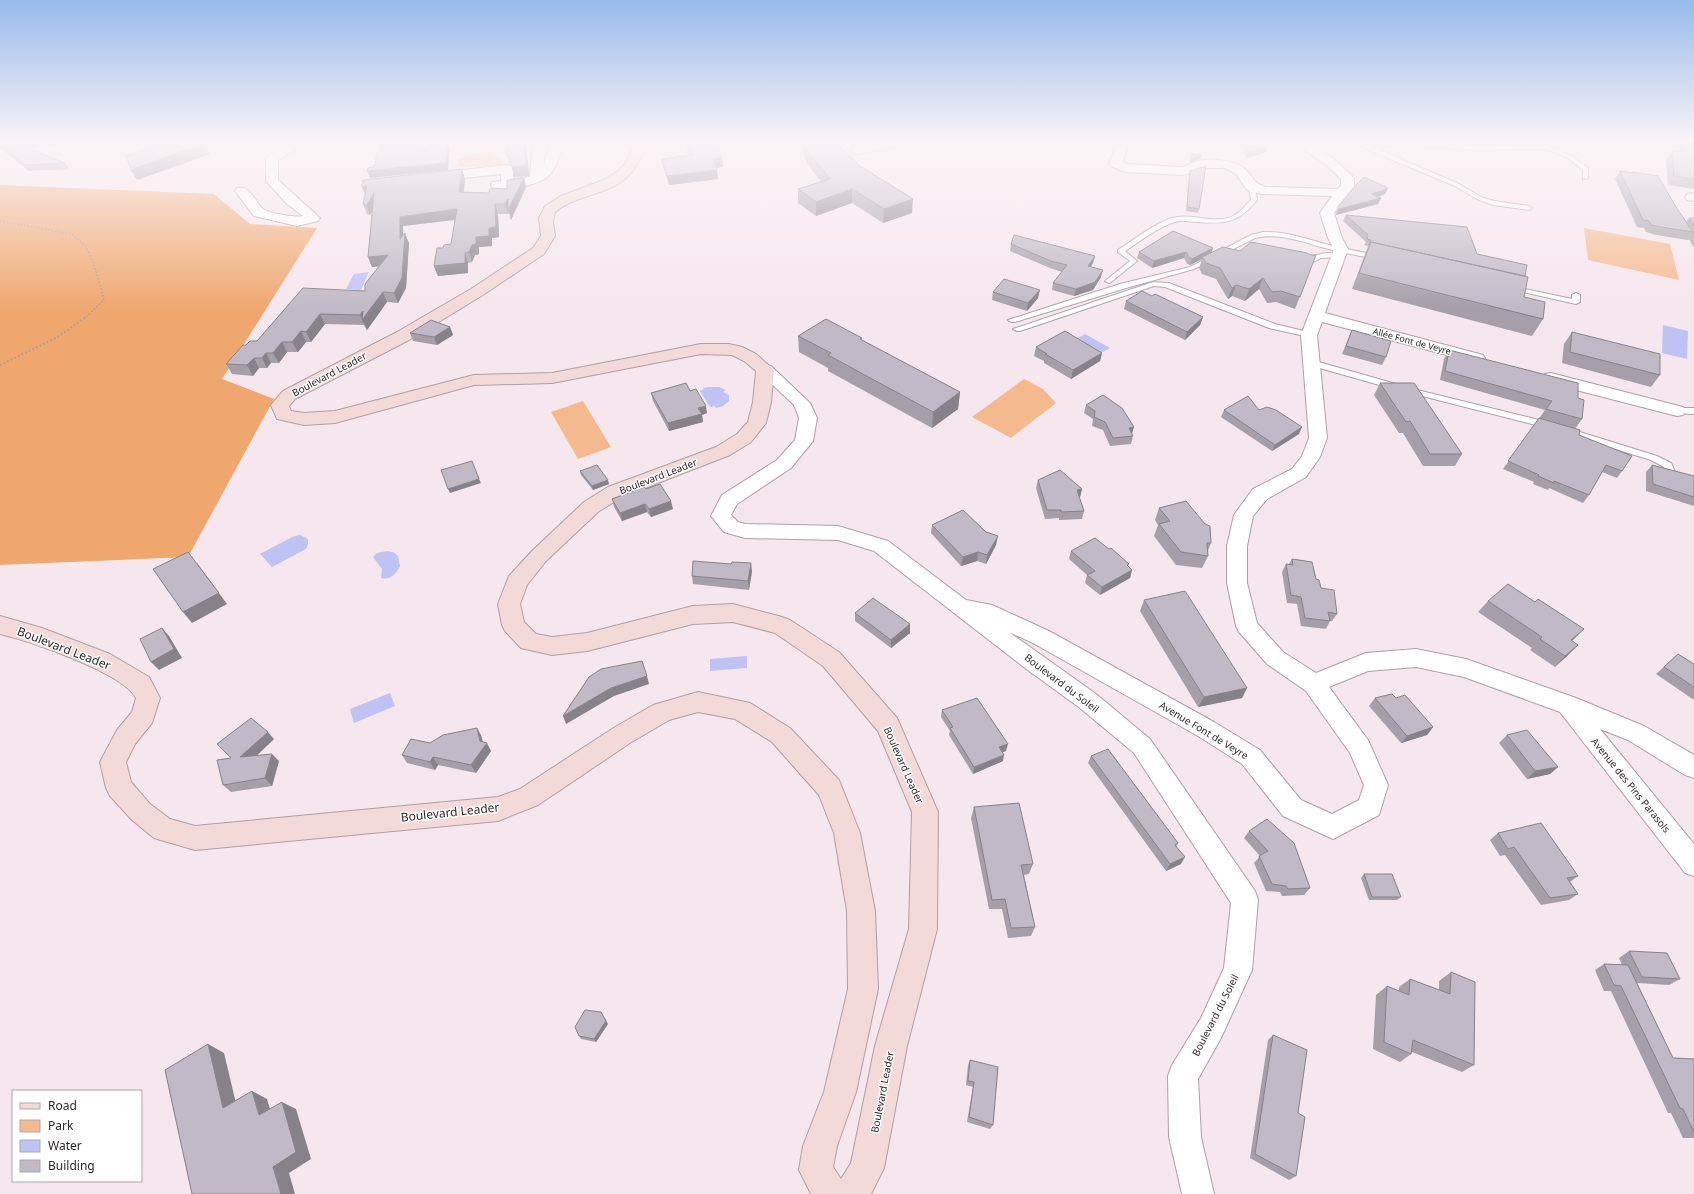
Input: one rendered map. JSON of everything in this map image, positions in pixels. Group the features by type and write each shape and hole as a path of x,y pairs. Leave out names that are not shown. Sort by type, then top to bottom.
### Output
{"street":[{"path":"248,199 259,213 297,222 313,218 290,199"},
{"name":"Boulevard Leader","path":"568,199 560,202 549,210 545,222 548,236 538,251 477,292 403,336 289,394 280,405 284,415 304,419 335,417 474,380 552,378 701,349 722,348 744,352 765,370 762,402 756,423 744,438 723,451 615,492 591,508 539,556 517,582 509,604 513,625 529,642 552,646 587,642 693,615 733,613 782,626 831,659 888,725 925,812 923,930 891,1046 867,1168 852,1194"},
{"path":"1338,199 1327,213 1340,252"},
{"name":"Avenue Font de Veyre","path":"963,607 984,611 1041,637 1206,729 1251,757 1292,808 1333,827 1370,807 1376,785 1360,747 1314,684 1275,658 1247,626 1237,583 1237,546 1244,515 1260,494 1299,473 1311,457 1318,438 1310,335 1340,252"},
{"name":"Allée Font de Veyre","path":"1317,316 1494,363"},
{"name":"Boulevard du Soleil","path":"765,370 801,403 808,418 804,441 784,464 752,483 729,500 721,516 731,527 746,531 838,533 881,546 963,607 1033,662 1088,701 1142,746 1245,900 1238,970 1210,1028 1183,1076 1185,1137 1198,1194"},
{"path":"1532,373 1677,411"},
{"name":"Boulevard Leader","path":"0,625 34,634 102,661 141,684 148,698 143,716 126,737 113,762 118,788 141,812 163,829 195,838 498,809 529,797 621,736 662,712 698,702 741,710 782,735 830,788 847,833 861,912 862,989 840,1092 820,1146 816,1170 831,1194"},
{"path":"1314,684 1366,662 1416,658 1466,668 1568,705 1636,733 1694,767"},
{"name":"Avenue des Pins Parasols","path":"1568,705 1694,864"}],"lane":[{"path":"1109,281 1134,261 1120,251 1161,226 1178,219 1210,221 1226,220 1238,216 1254,199"},
{"path":"1481,199 1493,203 1528,208"},
{"path":"1012,320 1124,286 1192,268 1253,236 1263,233 1278,233 1340,252 1384,259"},
{"path":"1307,263 1314,257 1322,254 1340,252"},
{"path":"1017,329 1153,284 1166,285 1272,326 1310,335"},
{"path":"1505,286 1576,302 1576,295"},
{"path":"1312,363 1450,401 1508,413 1558,428 1654,458 1668,465 1672,474"},
{"path":"1677,411 1694,411"}],"path":[{"path":"0,221 72,234 86,246 95,268 104,300 80,324 42,346 0,365"}],"green space":[{"path":"1584,228 1670,244 1679,280 1588,260"},
{"path":"1024,379 1043,389 1056,403 1011,438 972,417"},
{"path":"583,401 611,447 578,459 551,412"}],"shaded area":[{"path":"0,199 220,199 250,224 317,228 222,379 274,399 188,557 0,565"}],"water":[{"path":"369,272 361,290 346,289 354,274"},
{"path":"1663,325 1688,331 1687,359 1662,353"},
{"path":"1085,334 1110,348 1101,353 1077,338"},
{"path":"719,387 726,390 723,392 729,395 729,401 723,406 716,408 715,406 710,407 700,391 704,389 703,388"},
{"path":"300,535 308,539 306,549 272,567 260,554 292,537"},
{"path":"387,551 393,552 398,556 400,566 393,576 381,578 382,569 373,557 377,553"},
{"path":"747,656 747,668 710,671 710,659"},
{"path":"390,693 395,706 354,723 350,709"}],"building":[{"path":"364,199 370,199 366,206 363,204"},
{"path":"373,199 514,199 508,210 508,199 505,204 495,204 496,227 489,228 489,236 476,237 476,244 472,245 469,252 465,253 465,263 434,266 437,248 443,248 444,245 451,244 457,209 400,217 400,239 405,233 402,278 394,293 383,292 362,320 363,311 360,315 320,314 306,332 301,331 292,342 282,342 273,353 266,353 262,358 254,358 247,365 226,364 243,345 246,345 250,341 257,341 303,288 365,291 365,284 388,255 368,257"},
{"path":"811,199 825,199 816,202"},
{"path":"868,199 913,199 884,209"},
{"path":"1188,199 1201,199 1199,209 1187,207"},
{"path":"1345,199 1378,199 1339,209 1338,207"},
{"path":"1633,199 1671,199 1693,232 1651,225 1649,221 1643,220"},
{"path":"1346,215 1467,227 1477,254 1527,265 1525,276 1371,242 1369,245 1371,240 1367,239 1368,235"},
{"path":"1689,218 1694,218 1694,226"},
{"path":"1173,231 1213,248 1192,259 1186,252 1154,261 1139,252"},
{"path":"1014,235 1095,256 1088,266 1103,270 1095,282 1076,289 1053,283 1067,265 1051,261 1011,244"},
{"path":"1251,242 1316,255 1300,297 1281,291 1272,292 1263,278 1249,289 1236,285 1232,288 1220,268 1206,263 1202,257 1223,247 1240,251"},
{"path":"1371,242 1528,277 1524,297 1545,302 1543,319 1359,273"},
{"path":"1004,279 1040,290 1028,303 993,292"},
{"path":"1142,291 1152,296 1155,294 1203,317 1187,332 1126,301"},
{"path":"826,319 862,338 860,339 960,392 933,412 828,355 831,353 798,336"},
{"path":"431,320 450,327 434,337 410,333"},
{"path":"1352,330 1391,341 1386,357 1346,346"},
{"path":"1065,331 1102,353 1073,370 1036,347"},
{"path":"1572,332 1660,354 1660,375 1570,352"},
{"path":"1449,350 1578,383 1578,398 1584,400 1582,419 1546,409 1552,401 1445,371"},
{"path":"686,383 690,391 696,389 706,406 698,408 702,414 668,423 651,393"},
{"path":"1380,383 1414,383 1462,454 1430,454 1410,421 1406,422"},
{"path":"1103,395 1122,408 1134,427 1129,428 1133,436 1113,438 1105,422 1094,417 1095,411 1086,405"},
{"path":"1248,396 1259,410 1267,407 1276,410 1302,427 1275,445 1224,410"},
{"path":"1539,418 1580,430 1579,435 1632,456 1622,471 1606,465 1589,495 1554,481 1554,483 1508,461"},
{"path":"472,461 479,479 448,489 441,470"},
{"path":"597,465 608,480 592,486 580,471"},
{"path":"1652,465 1694,476 1694,497 1653,484"},
{"path":"1060,470 1082,489 1077,490 1084,511 1061,512 1061,510 1047,510 1038,480"},
{"path":"660,484 671,501 649,509 645,504 620,513 612,499 644,487 646,489"},
{"path":"1186,501 1205,524 1210,526 1211,543 1207,543 1208,556 1181,552 1159,524 1170,521 1159,508"},
{"path":"963,510 986,532 998,536 987,555 978,552 963,557 932,525"},
{"path":"1095,538 1109,549 1111,548 1129,564 1127,565 1132,570 1102,587 1087,575 1095,571 1071,551"},
{"path":"188,552 219,593 183,612 153,569"},
{"path":"1292,559 1312,562 1316,579 1319,580 1321,588 1334,590 1337,614 1328,612 1330,621 1305,618 1301,597 1291,595 1286,564 1293,565"},
{"path":"693,561 731,564 732,562 751,563 748,581 692,576"},
{"path":"1508,584 1535,602 1538,599 1584,629 1571,640 1578,645 1565,656 1540,639 1542,637 1488,601"},
{"path":"1185,591 1247,688 1204,697 1144,600"},
{"path":"873,598 910,624 891,640 855,613"},
{"path":"162,628 174,649 151,662 140,639"},
{"path":"1678,654 1694,664 1694,687 1664,667"},
{"path":"642,661 647,676 611,688 563,716 589,677 601,669"},
{"path":"1392,694 1396,698 1405,695 1433,727 1407,736 1375,698"},
{"path":"977,698 1008,744 999,747 1004,755 974,767 950,728 953,727 942,710"},
{"path":"251,718 268,732 240,757 272,754 265,778 223,785 217,760 231,758 217,744"},
{"path":"477,728 480,741 487,743 471,765 433,757 430,762 402,755 411,739 430,743 443,735"},
{"path":"1527,730 1558,767 1535,771 1507,735"},
{"path":"1108,749 1178,843 1175,845 1185,857 1170,864 1091,756"},
{"path":"1019,803 1033,864 1021,865 1035,927 1011,928 1005,899 992,900 974,807"},
{"path":"1267,819 1294,843 1310,888 1288,889 1286,886 1272,884 1259,856 1268,851 1249,831"},
{"path":"1541,823 1578,876 1567,878 1578,894 1550,898 1514,847 1508,849 1498,833"},
{"path":"1364,874 1392,874 1401,897 1372,897"},
{"path":"1629,951 1667,953 1680,979 1642,977"},
{"path":"1604,964 1628,965 1673,1058 1694,1059 1694,1132 1683,1109 1680,1108 1621,986 1614,985"},
{"path":"1451,972 1475,982 1474,1065 1413,1040 1411,1054 1384,1042 1387,986 1409,995 1410,979 1450,994"},
{"path":"585,1010 601,1012 606,1021 594,1039 579,1036 575,1027"},
{"path":"1273,1035 1307,1050 1298,1113 1305,1117 1296,1176 1255,1154"},
{"path":"208,1044 223,1108 252,1091 259,1115 282,1102 296,1152 273,1167 281,1194 192,1194 165,1070"},
{"path":"970,1060 998,1067 993,1125 969,1117 974,1082 968,1081"}]}
